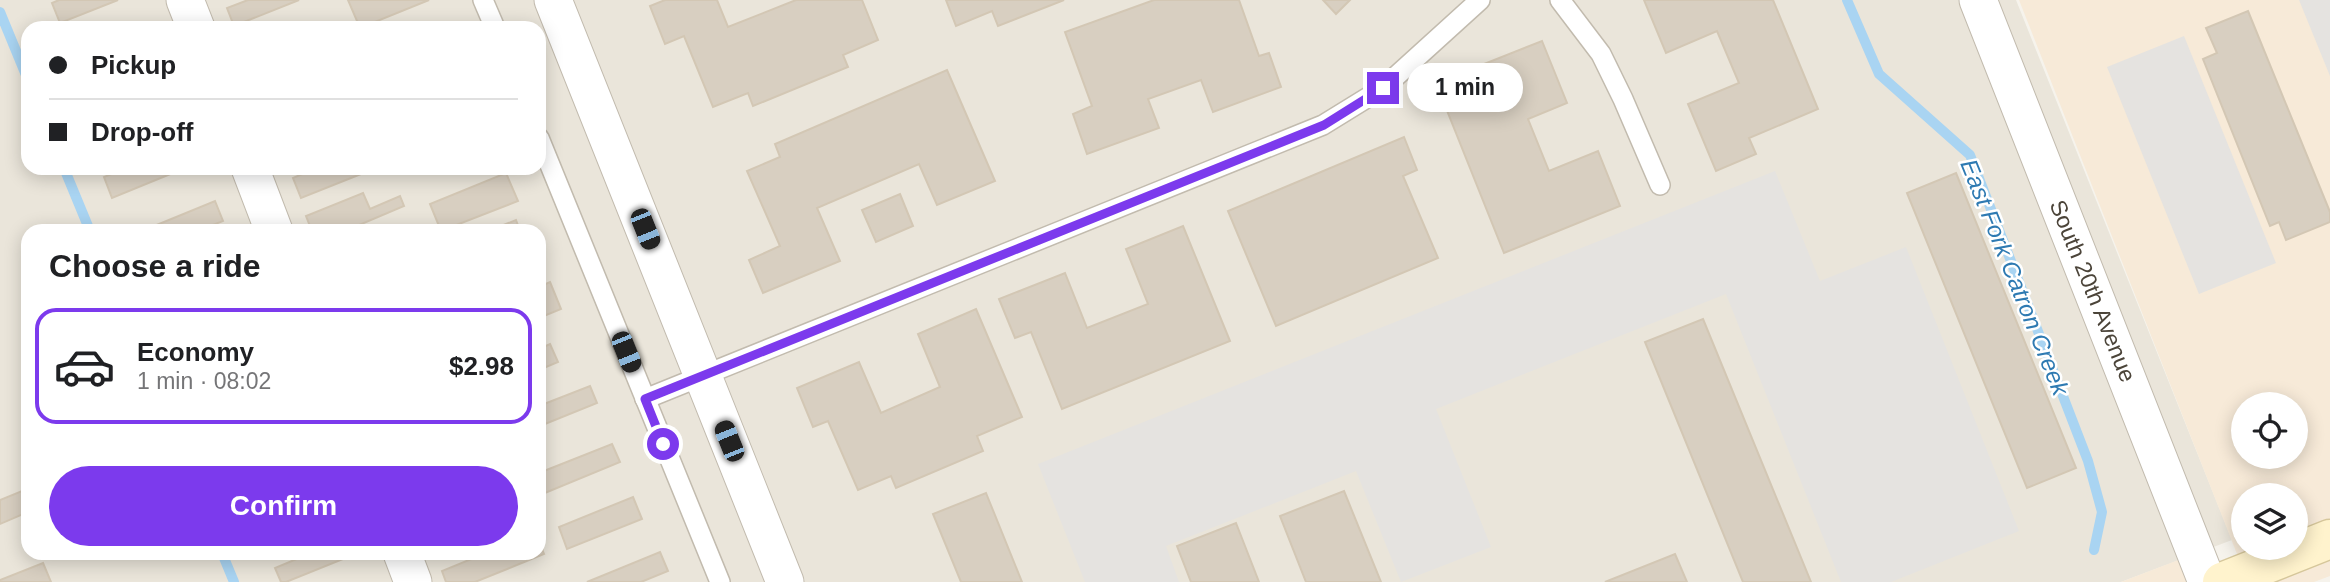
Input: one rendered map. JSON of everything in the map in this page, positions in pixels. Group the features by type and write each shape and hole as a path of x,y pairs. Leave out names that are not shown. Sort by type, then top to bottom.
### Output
{"main road":[{"path":"2222,582 2330,539"}],"street":[{"path":"184,0 193,21"},
{"path":"553,0 785,582"},
{"name":"South 20th Avenue","path":"1978,0 2207,582"},
{"path":"253,175 271,224"},
{"path":"405,560 413,582"}],"lane":[{"path":"483,0 492,21"},
{"path":"645,399 1324,125 1383,88 1480,0"},
{"path":"1560,0 1601,54 1660,185"},
{"path":"546,155 720,582"}],"shaded area":[{"path":"0,0 2016,0 2231,540 2121,582 0,582"},
{"path":"2019,0 2330,0 2330,576 2314,582 2248,582 2239,560 2308,560 2308,483 2231,483 2231,539"},
{"path":"2299,0 2330,0 2330,76"},
{"path":"2184,36 2276,263 2199,294 2107,67"},
{"path":"1775,171 1820,281 1906,247 2019,531 1891,582 1841,582 1726,294 1436,409 1491,547 1401,582 1356,471 1166,546 1179,582 1085,582 1038,464"},
{"path":"2181,559 2189,582 2121,582"}],"building":[{"path":"59,0 118,0 65,21 59,21 52,3"},
{"path":"248,0 299,0 246,21 232,21 227,8"},
{"path":"348,0 429,0 377,21 357,21"},
{"path":"665,0 717,0 728,27 796,0 862,0 878,40 843,55 848,67 753,106 748,93 713,107 684,36 665,44 650,6"},
{"path":"946,0 1064,0 998,26 992,11 956,26"},
{"path":"1154,0 1239,0 1259,56 1269,53 1281,87 1213,112 1201,80 1148,99 1159,128 1087,154 1073,114 1092,106 1065,32"},
{"path":"1323,0 1350,0 1336,14"},
{"path":"1644,0 1773,0 1818,109 1749,138 1756,154 1716,171 1688,104 1739,83 1717,31 1666,53"},
{"path":"2248,11 2330,212 2330,222 2286,240 2279,222 2270,226 2203,59 2217,53 2206,28"},
{"path":"1542,41 1567,103 1528,119 1549,171 1598,151 1620,206 1504,253 1436,83"},
{"path":"947,70 995,181 937,205 919,164 817,208 840,261 763,293 749,260 780,246 747,171 780,157 775,144"},
{"path":"1404,137 1417,170 1403,176 1438,258 1276,326 1228,211"},
{"path":"1956,173 2076,468 2027,488 1907,193"},
{"path":"109,175 168,175 112,198 104,177"},
{"path":"300,175 358,175 301,198 293,178"},
{"path":"501,175 507,175 518,201 459,224 438,224 430,204"},
{"path":"363,193 370,209 400,196 404,206 362,224 309,224 306,216"},
{"path":"900,194 913,226 876,242 862,210"},
{"path":"215,201 223,221 216,224 159,224"},
{"path":"1183,226 1230,341 1062,409 1031,332 1015,338 999,299 1065,273 1087,328 1148,304 1126,249"},
{"path":"550,282 561,309 546,315 546,284"},
{"path":"976,309 1022,417 977,436 983,451 896,488 891,476 858,490 828,421 813,427 797,388 859,362 881,413 940,387 918,334"},
{"path":"1703,319 1811,582 1743,582 1645,342"},
{"path":"550,344 558,362 546,367 546,346"},
{"path":"590,386 597,403 546,424 546,403"},
{"path":"612,444 620,462 546,493 546,470"},
{"path":"21,491 21,515 0,524 0,500"},
{"path":"1344,491 1381,582 1306,582 1280,516"},
{"path":"986,493 1022,582 961,582 933,514"},
{"path":"633,497 642,519 567,549 559,527"},
{"path":"1236,523 1259,582 1191,582 1177,546"},
{"path":"660,552 668,571 641,582 587,582"},
{"path":"1675,554 1687,582 1605,582"},
{"path":"294,560 341,560 286,582 281,582 275,568"},
{"path":"469,560 529,560 475,582 446,582 442,571"},
{"path":"43,563 51,582 0,582 0,580"}],"waterway":[{"name":"East Fork Catron Creek","path":"1847,0 1879,74 1970,155 2088,461 2102,512 2094,550"},
{"path":"0,12 21,63"},
{"path":"67,175 87,224"},
{"path":"225,560 234,582"}],"route":[{"path":"663,444 645,399 1324,125 1383,88"}]}
